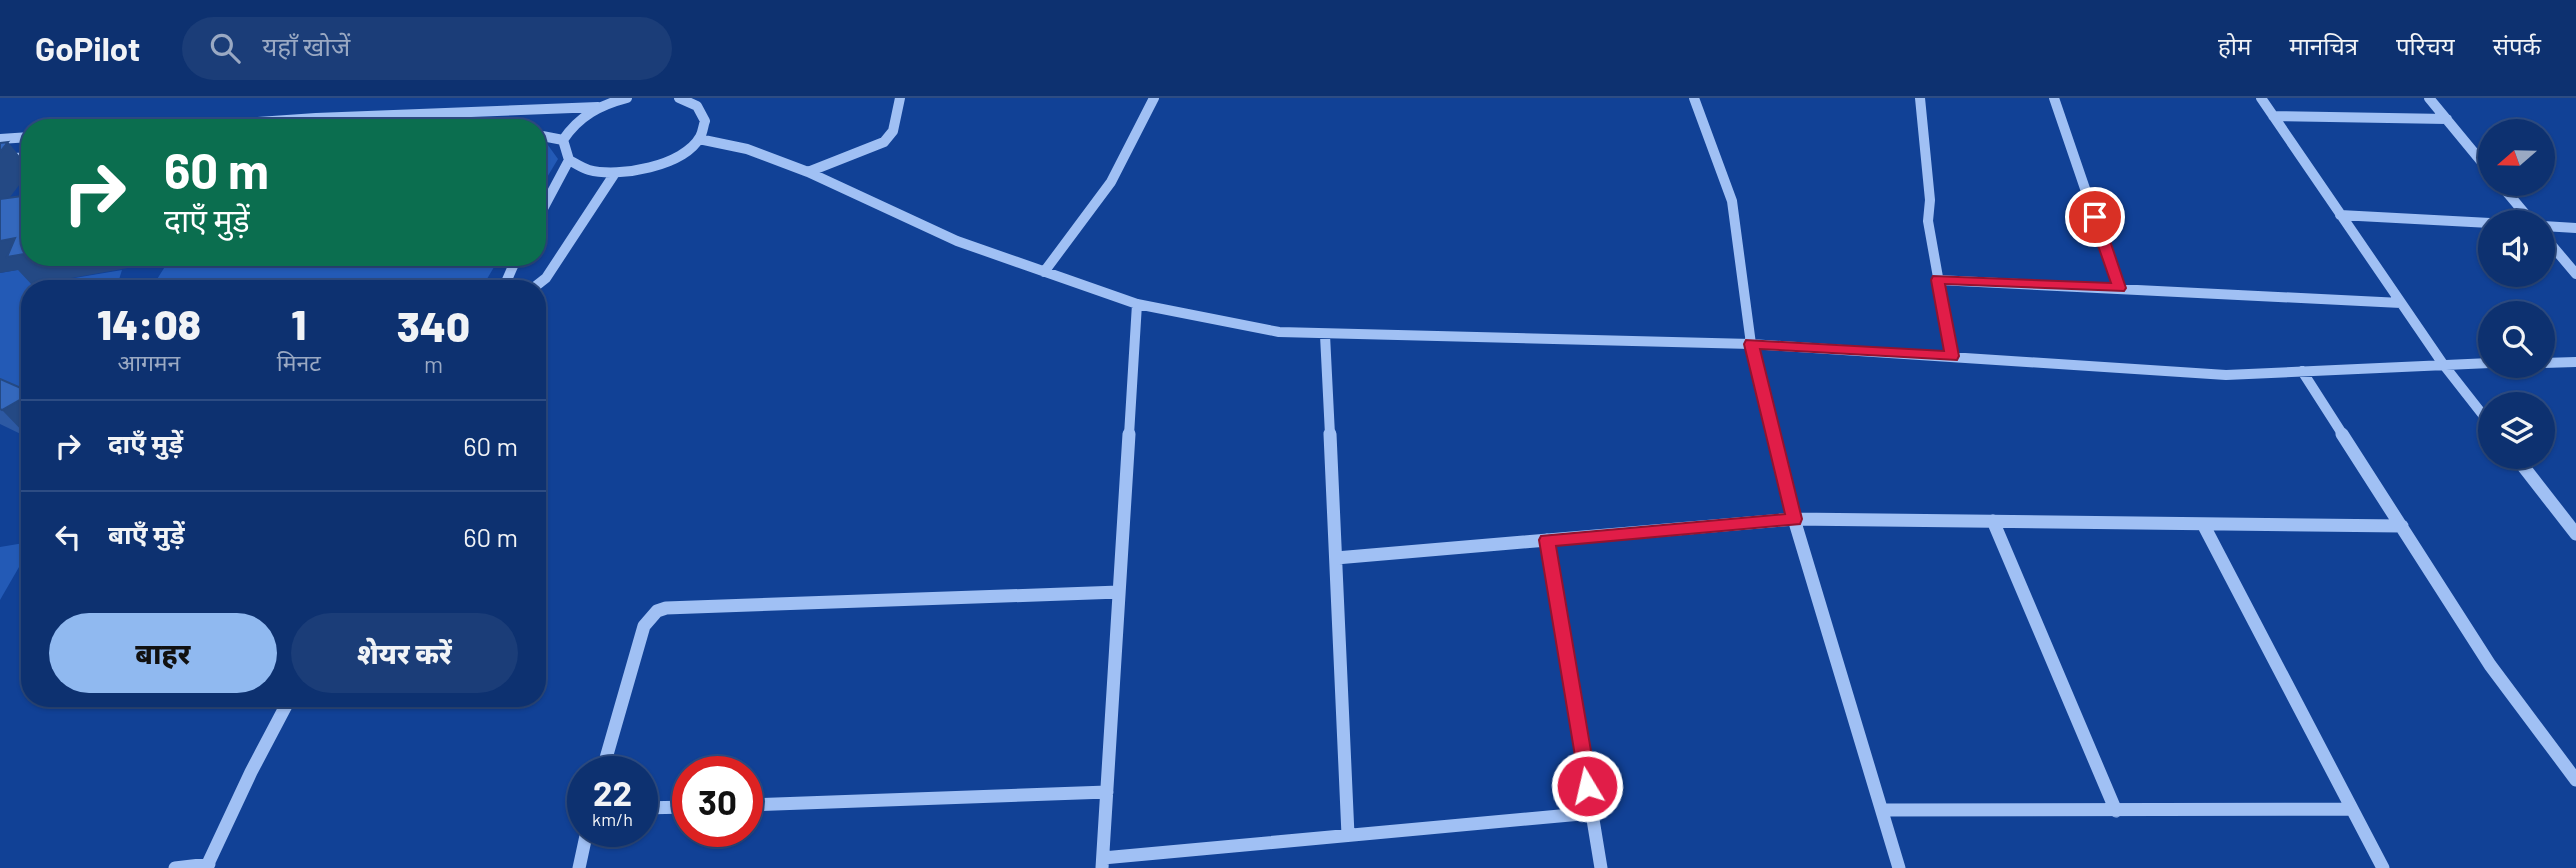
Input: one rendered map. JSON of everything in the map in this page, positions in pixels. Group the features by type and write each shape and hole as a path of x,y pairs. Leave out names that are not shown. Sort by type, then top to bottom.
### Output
{"street":[{"path":"546,203 569,160 564,140 570,128 598,107 627,98"},
{"path":"569,160 588,170 615,173 659,164 679,156 699,139 705,121 697,106 679,98"},
{"path":"808,173 853,153 881,145 891,137 897,121 900,98"},
{"path":"1044,272 1111,182 1154,98"},
{"path":"1694,98 1732,201 1751,344 1794,519 1899,868"},
{"path":"1920,98 1930,200 1928,221 1952,356"},
{"path":"2054,98 2119,288"},
{"path":"2261,98 2443,364 2478,409"},
{"path":"2429,98 2478,157"},
{"path":"302,119 598,107"},
{"path":"2273,116 2447,119"},
{"path":"546,137 564,140"},
{"path":"0,139 21,138"},
{"path":"699,139 747,149 808,173 957,241 1137,304 1279,332 1751,344 2226,375 2478,363"},
{"path":"0,159 21,158"},
{"path":"544,280 615,173"},
{"path":"2510,196 2522,210"},
{"path":"2340,215 2478,222"},
{"path":"2555,227 2576,228"},
{"path":"2555,249 2576,274"},
{"path":"1937,280 2401,303"},
{"path":"1137,304 1102,863 1348,835 1592,813"},
{"path":"1325,335 1348,835"},
{"path":"2555,363 2576,362"},
{"path":"2301,371 2490,665 2576,780"},
{"path":"2525,469 2576,534"},
{"path":"1336,558 1794,519 2402,526"},
{"path":"1993,522 2116,811"},
{"path":"2203,524 2383,868"},
{"path":"1547,540 1601,868"},
{"path":"606,756 643,626 657,611 666,608 1119,592"},
{"path":"175,868 208,866 251,772 285,707"},
{"path":"763,804 1107,792"},
{"path":"1882,810 2352,809"},
{"path":"579,868 584,847"}],"shaded area":[{"path":"546,142 558,159 546,179"},
{"path":"39,266 35,280 21,280 21,405 0,396 0,273"},
{"path":"165,266 495,266 486,280 157,280"},
{"path":"122,270 119,280 63,280"},
{"path":"21,544 21,564 0,600 0,547"}],"building":[{"path":"8,142 0,152 0,143"},
{"path":"21,196 21,255 7,257 15,238 0,241 0,199"},
{"path":"0,379 21,388 21,399 0,409"}],"route":[{"path":"1587,786 1547,540 1794,519 1751,344 1952,356 1937,280 2119,288 2095,217"}]}
